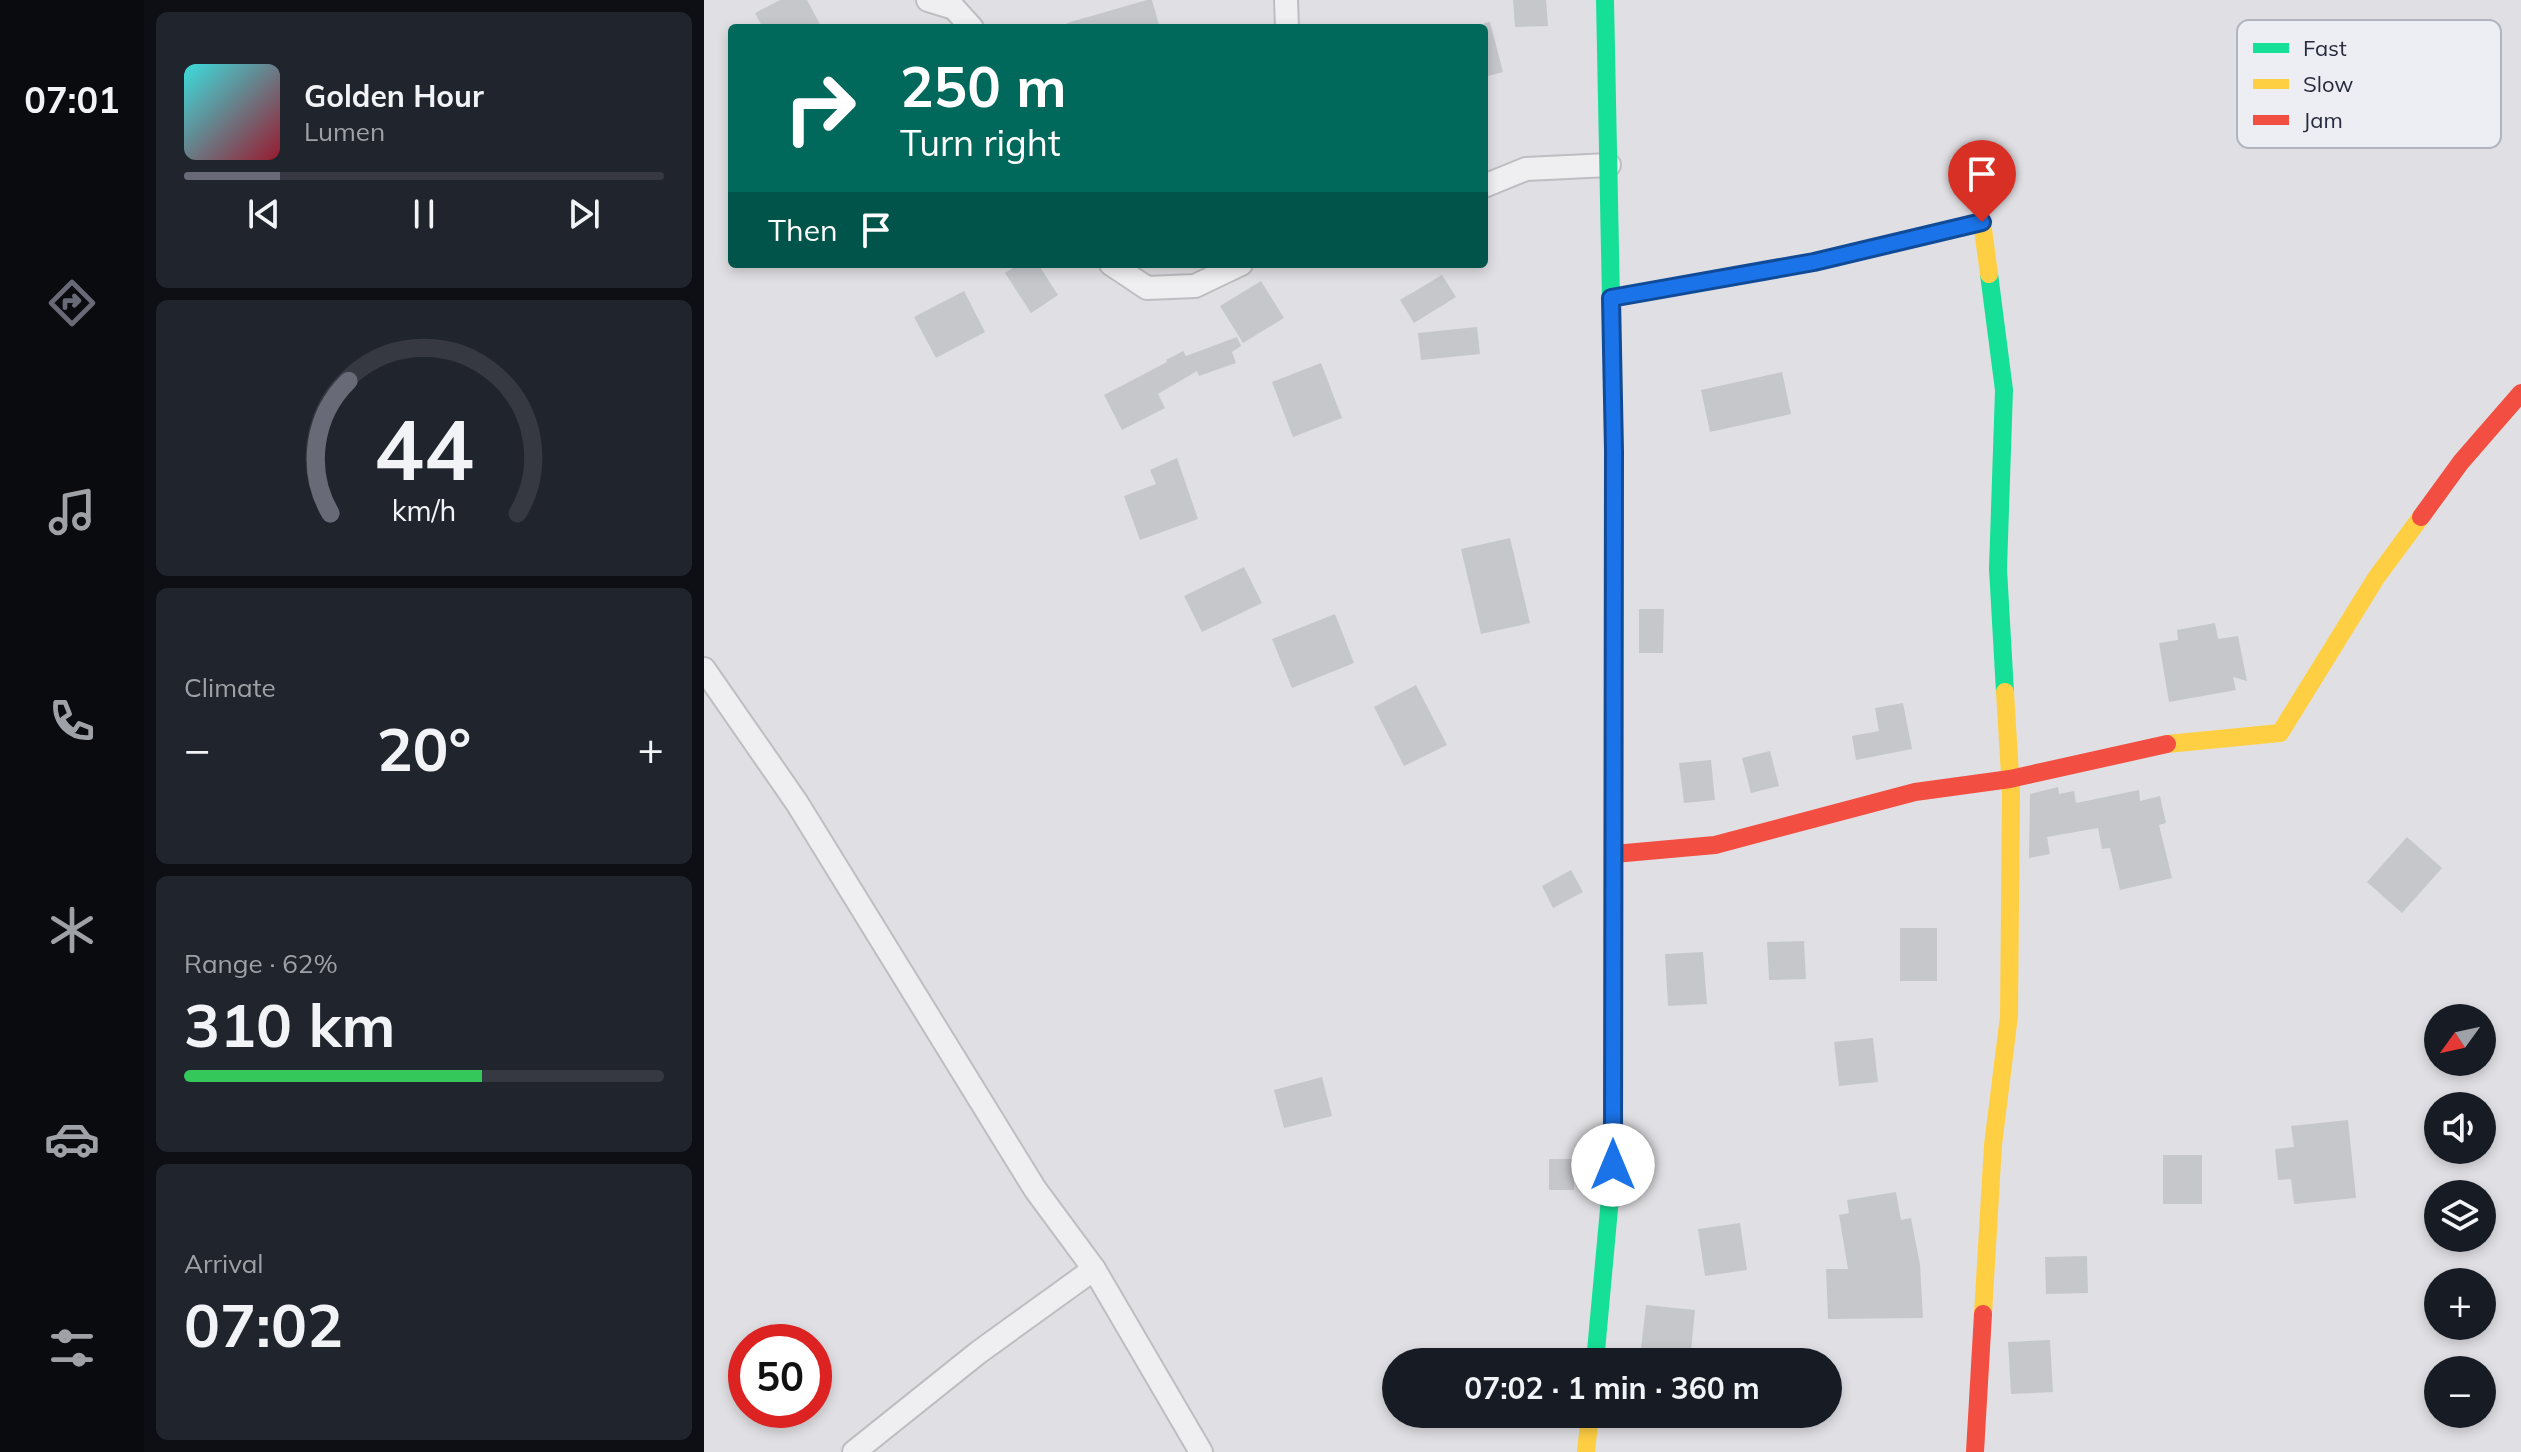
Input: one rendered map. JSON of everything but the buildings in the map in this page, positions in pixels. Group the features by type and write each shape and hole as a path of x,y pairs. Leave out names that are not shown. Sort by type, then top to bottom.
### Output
{"street":[{"path":"928,0 954,8 968,24"},
{"path":"1286,0 1287,24"},
{"path":"1596,1348 1613,1165 1611,298 1605,0"},
{"path":"1488,184 1526,169 1609,165"},
{"path":"1611,298 1814,262 1982,222 2004,390 1998,569 2010,779 2009,1016 1993,1145 1975,1452"},
{"path":"1117,268 1147,288 1195,286 1233,268"},
{"path":"1614,854 1715,845 1915,792 2010,779 2163,744 2280,733 2376,578 2461,462 2521,393"},
{"path":"704,669 797,803 1035,1189 1094,1269 1201,1452"},
{"path":"854,1452 979,1352 1094,1269"},
{"path":"1586,1452 1589,1428"}],"traffic: fast":[{"path":"1605,0 1614,607"},
{"path":"1989,274 2004,390 1998,569 2005,692"},
{"path":"1596,1348 1613,1165 1613,958"}],"traffic: slow":[{"path":"1611,298 1814,262 1982,222 1989,274"},
{"path":"2167,744 2280,733 2376,578 2421,517"},
{"path":"1613,958 1614,607"},
{"path":"1983,1314 1993,1145 2009,1016 2011,791 2005,692"},
{"path":"1586,1452 1589,1428"}],"traffic: jam":[{"path":"2421,517 2461,462 2521,393"},
{"path":"1614,854 1715,845 1915,792 2010,779 2167,744"},
{"path":"1975,1452 1983,1314"}],"route":[{"path":"1613,1165 1614,451 1611,298 1814,262 1982,222"}]}
